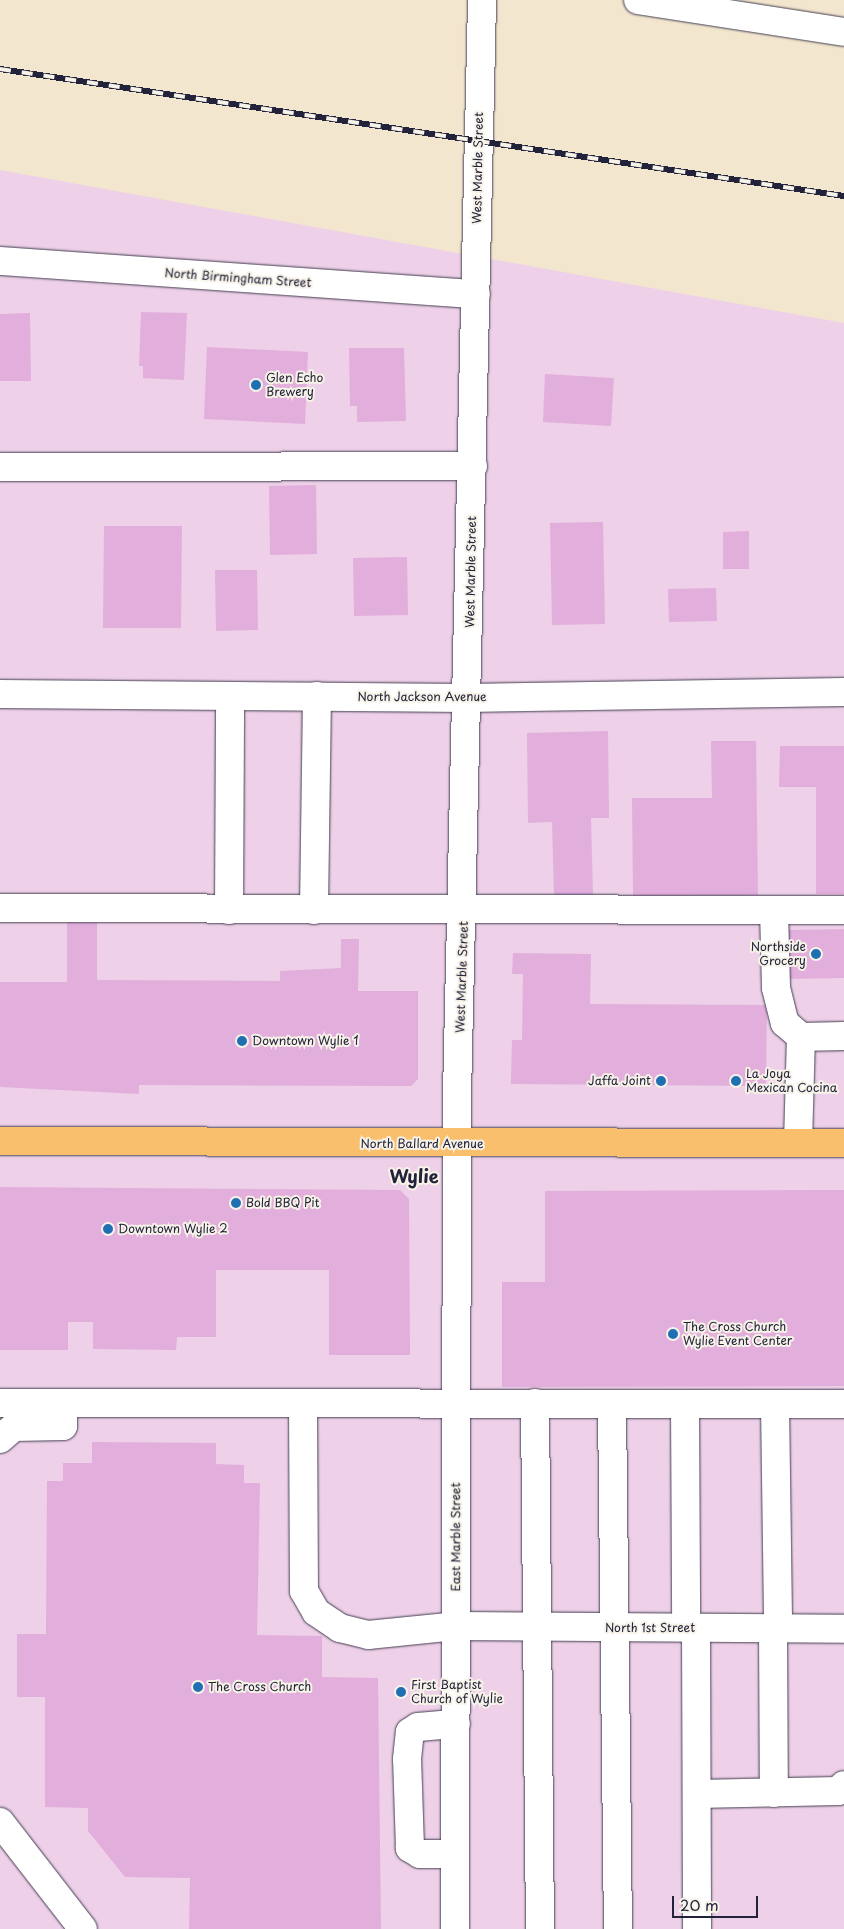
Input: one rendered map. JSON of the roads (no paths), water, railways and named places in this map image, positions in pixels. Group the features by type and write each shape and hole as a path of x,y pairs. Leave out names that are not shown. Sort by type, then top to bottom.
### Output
{"main road":[{"name":"North Ballard Avenue","path":"0,1141 457,1145 844,1143"}],"street":[{"name":"West Marble Street","path":"457,1145 464,911 482,0"},
{"path":"638,0 844,32"},
{"name":"North Birmingham Street","path":"0,261 476,294"},
{"path":"0,467 473,466"},
{"name":"North Jackson Avenue","path":"0,694 467,698 844,692"},
{"path":"229,910 230,696"},
{"path":"314,910 317,696"},
{"path":"0,908 464,911 844,910"},
{"path":"774,910 776,988 785,1023 800,1036 844,1036"},
{"path":"798,1143 800,1036"},
{"name":"East Marble Street","path":"455,1929 457,1145"},
{"path":"0,1403 844,1404"},
{"path":"0,1439 14,1427 63,1426 63,1403"},
{"path":"535,1403 540,1929"},
{"name":"North 1st Street","path":"303,1404 304,1591 316,1612 340,1628 368,1635 456,1626 844,1629"},
{"path":"612,1404 612,1600 617,1628 618,1929"},
{"path":"685,1404 697,1794 697,1929"},
{"path":"774,1793 776,1404"},
{"path":"455,1854 420,1854 410,1848 407,1759 410,1732 418,1727 456,1724"},
{"path":"697,1794 838,1791 844,1785"},
{"path":"0,1822 84,1929"}],"railway":[{"path":"0,69 844,196"}],"place":[{"name":"Glen Echo Brewery","path":"256,385"},
{"name":"Northside Grocery","path":"816,954"},
{"name":"Downtown Wylie 1","path":"242,1041"},
{"name":"Jaffa Joint","path":"661,1081"},
{"name":"La Joya Mexican Cocina","path":"736,1081"},
{"name":"Bold BBQ Pit","path":"236,1203"},
{"name":"Downtown Wylie 2","path":"108,1229"},
{"name":"The Cross Church Wylie Event Center","path":"673,1334"},
{"name":"The Cross Church","path":"198,1687"},
{"name":"First Baptist Church of Wylie","path":"401,1692"}],"district":[{"name":"Wylie","path":"414,1176"}]}
